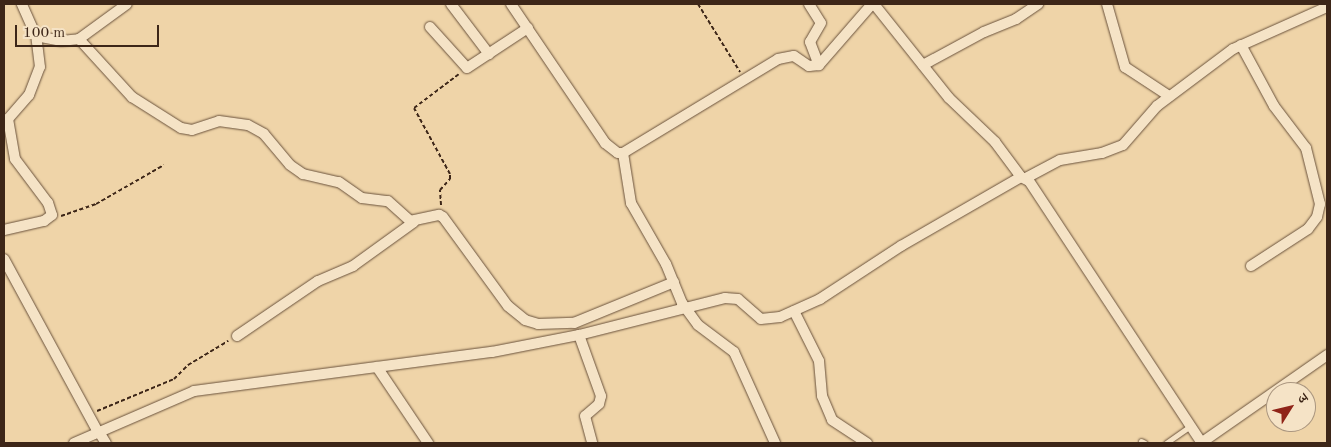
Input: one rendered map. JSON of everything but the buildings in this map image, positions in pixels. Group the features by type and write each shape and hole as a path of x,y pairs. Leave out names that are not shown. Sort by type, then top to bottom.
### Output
{"street":[{"path":"4,230 49,219 52,215 48,203 15,160 8,119 36,84 40,67 36,36 22,4"},
{"path":"36,36 61,41 79,39 127,4"},
{"path":"451,4 489,54"},
{"path":"511,4 605,143 618,153 623,153 744,77 786,56 794,56 809,66 819,64 873,4 956,106 995,142 1024,178 1197,435 1327,355"},
{"path":"808,4 821,23 810,42 819,64"},
{"path":"923,65 984,32 1016,19 1038,4"},
{"path":"1107,4 1125,67 1169,96"},
{"path":"74,443 94,425 194,391 492,352 579,335 681,302 733,298 761,318 768,320 794,311 820,299 901,246 1024,178 1060,160 1102,153 1123,145 1169,96 1241,45 1327,7"},
{"path":"430,26 467,68 528,28"},
{"path":"79,39 127,92 174,124 192,130 219,121 257,129 272,142 296,170 338,182 362,198 388,201 414,222"},
{"path":"1241,45 1274,106 1306,148 1320,204 1317,217 1308,229 1251,266"},
{"path":"623,153 631,203 674,282 681,302 704,330 734,352 775,443"},
{"path":"237,336 318,281 354,266 414,222 434,216 443,217 508,306 525,320 538,324 584,320 674,282"},
{"path":"4,260 94,425 106,443"},
{"path":"794,311 819,361 822,396 828,414 839,427 867,443"},
{"path":"579,335 601,396 598,404 585,416 592,443"},
{"path":"377,367 428,443"}],"lane":[{"path":"1166,443 1197,435"}],"path":[{"path":"698,4 744,77"},
{"path":"443,217 440,194 450,179 450,174 417,118 414,108 419,101 467,68"},
{"path":"49,219 96,204 164,165"},
{"path":"94,425 174,379 194,361 237,336"}]}
